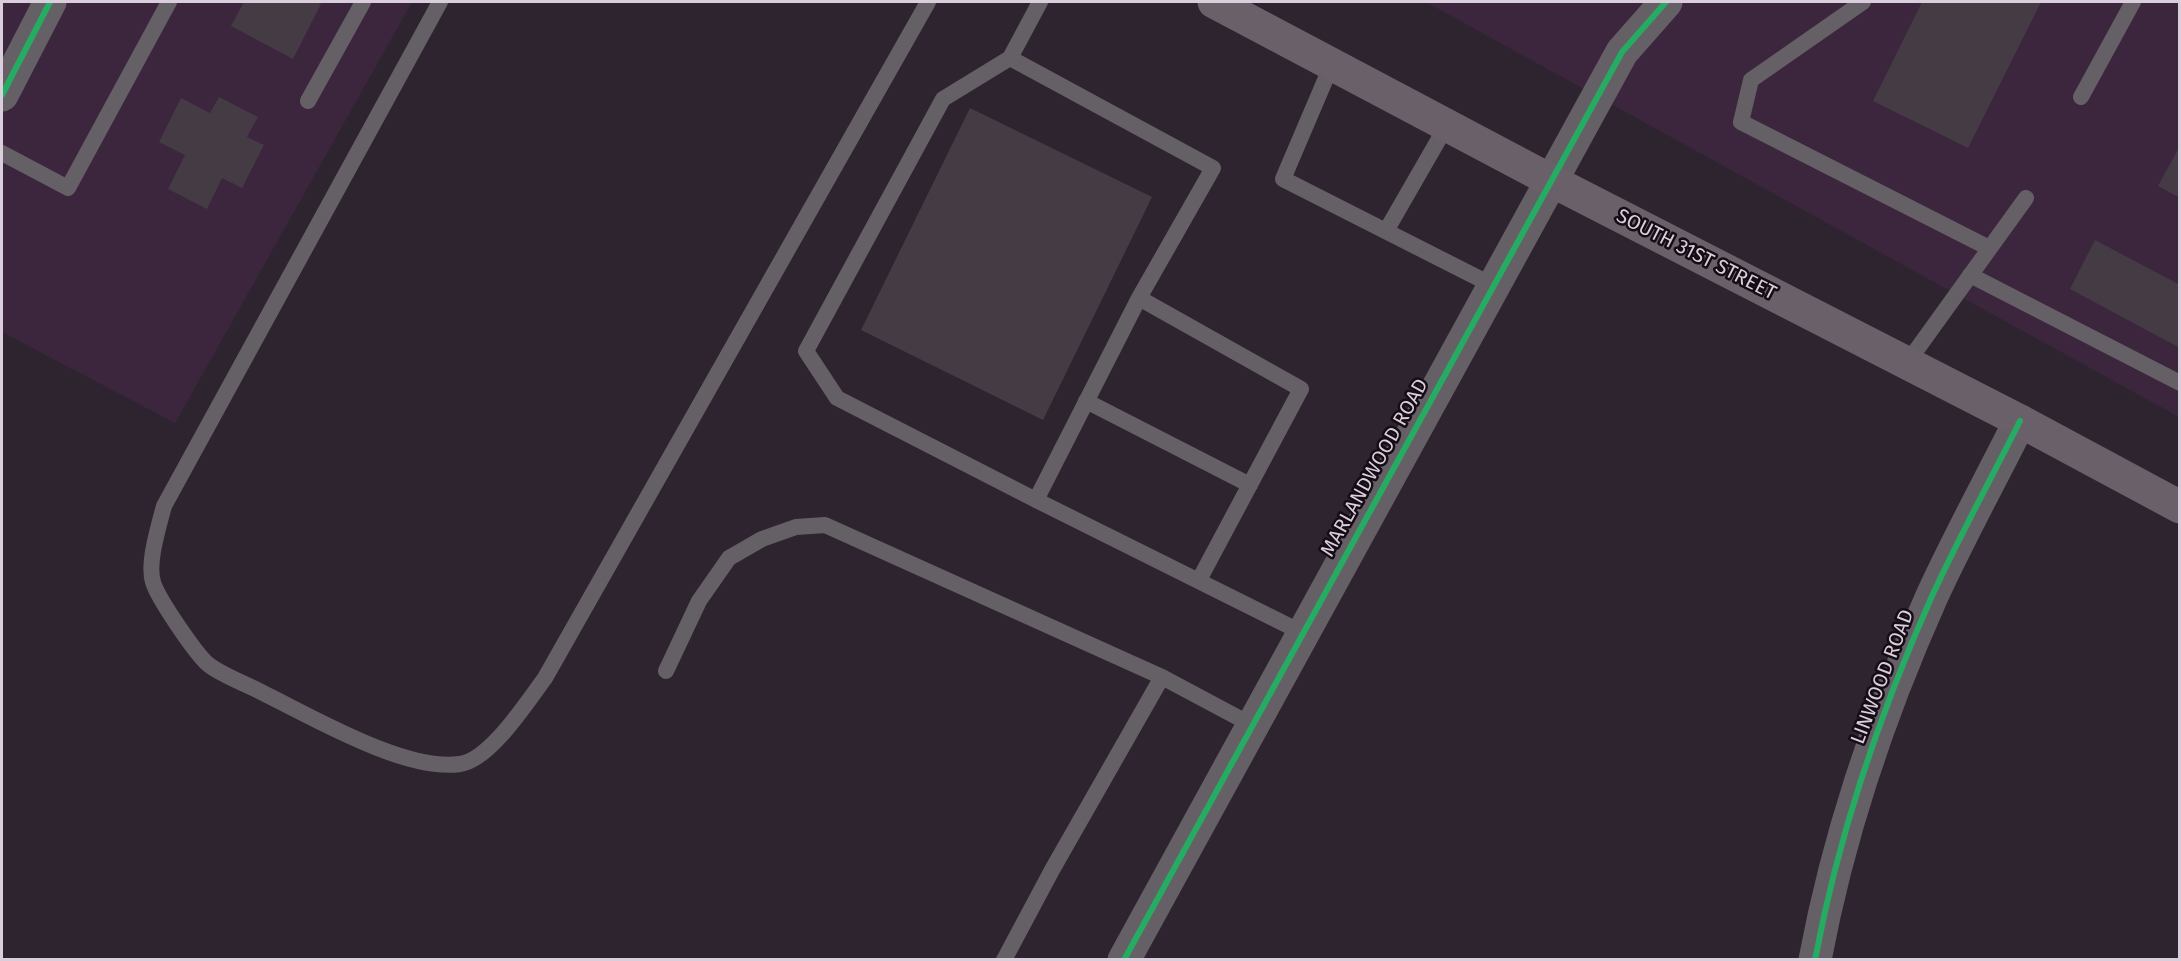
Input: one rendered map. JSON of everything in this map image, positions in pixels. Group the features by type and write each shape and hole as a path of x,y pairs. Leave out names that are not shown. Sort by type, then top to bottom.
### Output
{"main road":[{"name":"SOUTH 31ST STREET","path":"1214,2 1552,181 2020,421 2180,507"}],"street":[{"path":"2,95 50,2"},
{"name":"MARLANDWOOD ROAD","path":"1124,960 1622,52 1666,2"},
{"name":"LINWOOD ROAD","path":"1815,960 1826,899 1876,736 1932,596 2020,421"}],"lane":[{"path":"2,153 68,188 169,2"},
{"path":"308,101 363,2"},
{"path":"440,2 164,507 153,544 152,581 180,628 208,664 345,734 390,752 426,762 461,764 484,752 507,730 545,678 928,2"},
{"path":"1040,2 1010,58 943,99 806,351 837,398 1304,633"},
{"path":"1863,2 1751,80 1741,122 1989,248"},
{"path":"2081,97 2133,2"},
{"path":"1010,58 1213,168 1139,298 1036,500"},
{"path":"1332,64 1283,179 1494,286"},
{"path":"1386,231 1447,125"},
{"path":"1907,363 2026,198"},
{"path":"1970,275 2180,383"},
{"path":"1139,298 1301,389 1199,580"},
{"path":"1086,400 1250,485"},
{"path":"666,671 699,601 729,558 762,539 796,527 825,525 1162,677 1252,725"},
{"path":"1004,960 1052,870 1162,677"}],"shaded area":[{"path":"2,2 412,2 175,423 2,332"},
{"path":"1426,2 2179,2 2179,417"}],"building":[{"path":"244,2 316,2 321,4 293,59 231,26"},
{"path":"1922,2 2041,2 1968,148 1873,101"},
{"path":"219,97 258,117 247,137 264,145 242,188 222,178 207,209 168,189 185,155 159,142 181,98 210,113"},
{"path":"970,108 1152,197 1043,420 861,330"},
{"path":"2180,146 2180,198 2158,186"},
{"path":"2095,240 2180,285 2180,348 2070,289"}],"cycle path":[{"path":"2,95 50,2"},
{"path":"1124,960 1622,52 1666,2"},
{"path":"1815,960 1849,821 1895,684 1942,574 2020,421"}]}
